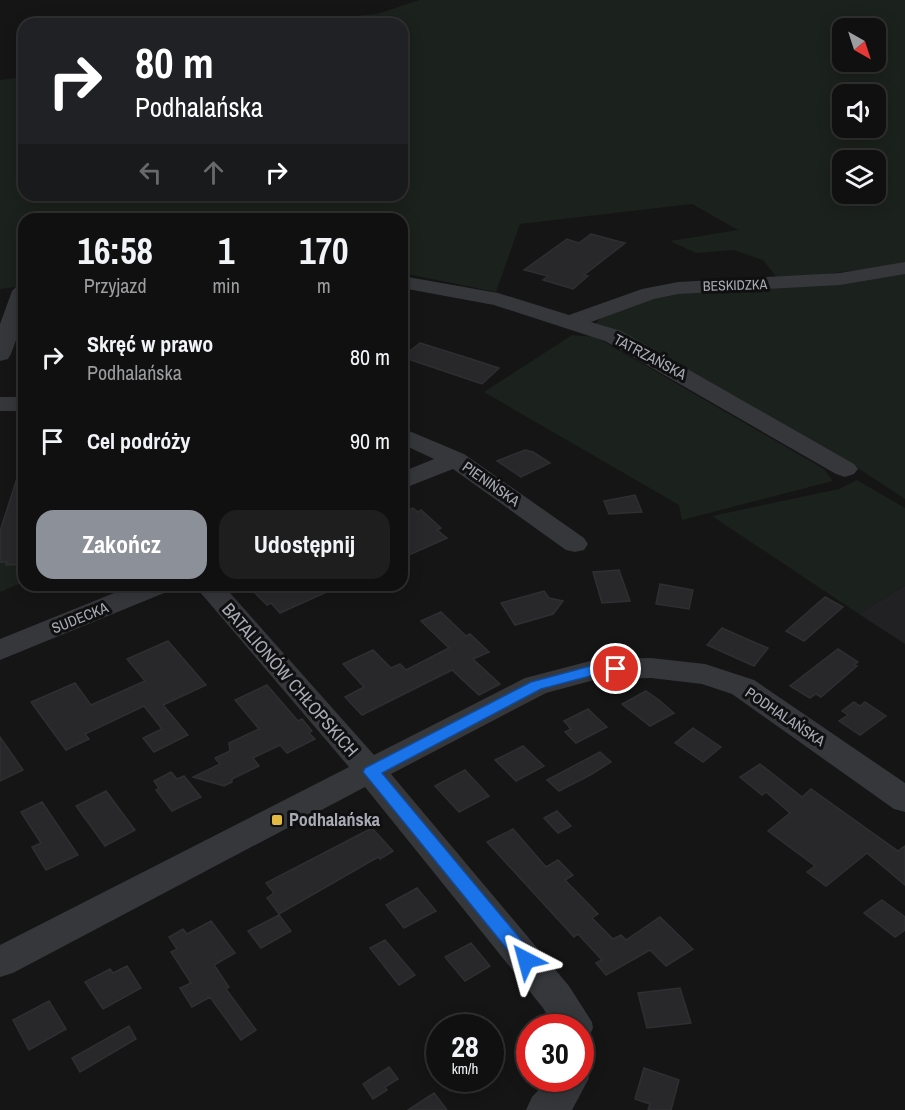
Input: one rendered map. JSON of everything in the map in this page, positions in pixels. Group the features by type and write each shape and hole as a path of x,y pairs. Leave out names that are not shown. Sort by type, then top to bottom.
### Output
{"street":[{"name":"BESKIDZKA","path":"570,322 632,298 678,288 840,279 905,268"},
{"name":"TATRZAŃSKA","path":"408,283 498,299 613,336 845,469"},
{"path":"0,293 18,291"},
{"path":"0,354 18,305"},
{"path":"0,404 18,404"},
{"name":"PIENIŃSKA","path":"408,438 455,459 575,544"},
{"path":"408,479 455,459"},
{"name":"SUDECKA","path":"0,650 144,591"},
{"name":"BATALIONÓW CHŁOPSKICH","path":"213,591 371,772 568,1014"},
{"name":"PODHALAŃSKA","path":"0,962 536,685 598,669 651,668 705,674 743,687 905,800"},
{"path":"546,1110 563,1092"}],"shaded area":[{"path":"419,0 905,0 905,265 778,279 763,260 734,250 696,253 670,241 738,230 692,204 520,224 496,292 408,274 408,213 18,213 18,287 0,289 0,80 18,78 18,201 408,201 408,18 330,18 377,14"},
{"path":"905,270 905,499 850,463 595,325 600,318 656,296"},
{"path":"572,335 596,337 824,469 833,481 682,520 679,505 484,392"},
{"path":"857,480 905,508 905,585 859,614 712,516 839,489"},
{"path":"0,562 7,562 7,565 18,564 18,584 0,592"},
{"path":"905,585 905,644 859,614"}],"building":[{"path":"591,234 625,243 584,275 588,276 573,289 543,280 548,276 524,270 567,239 579,243"},
{"path":"420,343 499,368 482,384 408,359 408,352"},
{"path":"525,450 533,452 550,463 521,477 497,461"},
{"path":"18,475 18,564 6,565 7,562 0,562 0,531"},
{"path":"635,495 642,512 609,514 604,501"},
{"path":"413,508 418,512 421,510 441,528 437,530 447,538 408,555 408,510"},
{"path":"619,570 630,601 602,603 593,572"},
{"path":"660,584 693,590 689,609 656,604"},
{"path":"253,591 329,591 280,613 271,603 267,605"},
{"path":"544,591 549,598 563,601 553,614 515,625 501,603"},
{"path":"825,597 843,607 804,641 786,631"},
{"path":"441,612 466,636 470,634 489,652 473,659 500,684 479,695 452,670 362,715 345,697 364,687 343,664 373,650 391,668 400,664 406,670 449,648 421,621"},
{"path":"722,628 768,648 754,666 707,645"},
{"path":"168,641 206,685 163,705 188,735 154,752 143,738 162,729 144,706 85,734 89,739 66,750 31,702 75,683 91,705 145,681 127,659"},
{"path":"838,649 858,662 854,665 857,666 821,697 816,694 810,698 790,686"},
{"path":"267,685 298,721 302,719 312,731 309,733 315,739 287,753 280,745 253,758 259,766 232,779 232,782 224,786 193,777 220,764 215,758 230,751 229,743 259,729 235,700"},
{"path":"646,691 674,713 650,726 622,704"},
{"path":"854,702 860,706 865,702 886,716 860,735 839,721 848,715 842,711"},
{"path":"588,709 607,727 576,743 565,732 571,729 564,721"},
{"path":"693,728 721,747 703,762 675,743"},
{"path":"0,737 23,770 0,781"},
{"path":"523,746 544,766 516,781 495,760"},
{"path":"600,752 611,762 592,774 559,791 547,780"},
{"path":"760,764 802,797 811,789 898,851 905,846 905,885 867,853 826,886 807,872 815,866 768,831 790,813 766,792 762,795 740,777"},
{"path":"465,770 489,796 459,812 435,786"},
{"path":"171,772 177,779 184,776 201,797 172,811 156,790 159,788 154,781"},
{"path":"106,791 135,830 105,846 76,806"},
{"path":"42,802 78,855 46,870 32,847 41,843 21,812"},
{"path":"557,811 571,826 558,833 544,818"},
{"path":"372,828 393,851 380,859 378,857 279,914 267,898 274,893 266,883"},
{"path":"513,829 546,867 558,860 573,875 565,880 598,914 592,918 613,939 621,935 626,940 660,917 693,949 666,966 650,950 606,975 596,963 602,960 578,934 574,937 487,842"},
{"path":"417,888 436,911 404,928 386,905"},
{"path":"882,900 905,917 905,930 895,937 864,913"},
{"path":"279,915 291,931 261,948 248,931"},
{"path":"211,921 235,953 214,965 229,987 226,989 256,1030 241,1040 210,997 192,1007 180,988 191,983 171,952 177,949 169,937 183,929 187,934"},
{"path":"385,940 415,975 399,985 370,948"},
{"path":"471,943 490,966 465,981 445,957"},
{"path":"127,966 141,988 103,1009 85,982 110,969 113,973"},
{"path":"680,988 691,1023 647,1028 638,993"},
{"path":"49,1001 66,1029 29,1050 13,1020"},
{"path":"129,1026 136,1039 80,1072 72,1058"},
{"path":"389,1067 398,1079 385,1087 387,1090 373,1099 363,1084"},
{"path":"644,1068 679,1080 671,1110 648,1110 650,1104 635,1099"},
{"path":"434,1093 447,1110 408,1110"}],"place":[{"name":"Podhalańska","path":"277,820"}],"route":[{"path":"526,960 371,772 536,685 598,669 616,669"}]}
